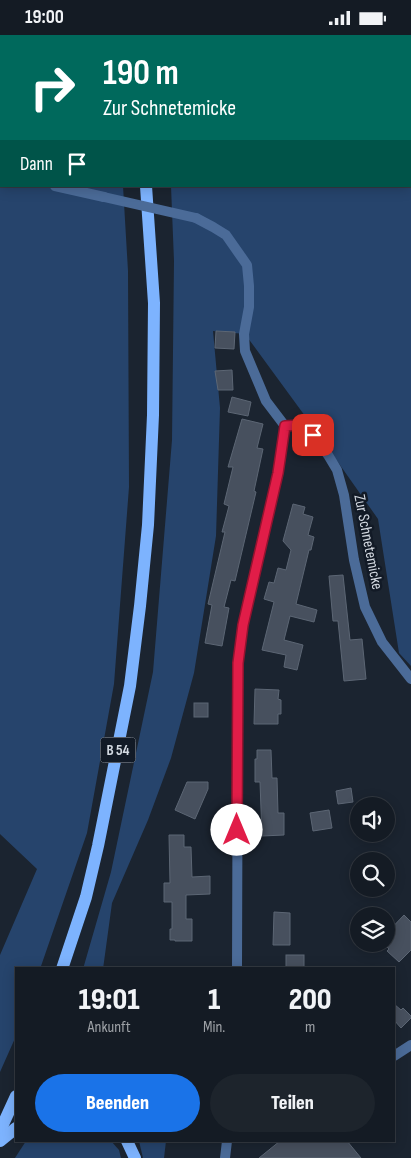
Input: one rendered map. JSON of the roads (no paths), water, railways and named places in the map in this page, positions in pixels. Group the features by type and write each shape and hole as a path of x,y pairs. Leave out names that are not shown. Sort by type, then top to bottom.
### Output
{"main road":[{"name":"B 54","path":"63,967 86,897 100,837 130,686 140,606 148,525 153,415 154,303 146,187"},
{"path":"0,1131 15,1098"},
{"path":"0,1141 15,1129"},
{"path":"128,1142 135,1158"}],"street":[{"path":"59,187 196,218 226,235 247,265 249,287 244,334 245,351 266,401 285,426 278,473 243,625 238,663 237,967"},
{"name":"Zur Schnetemicke","path":"285,426 300,425 313,435 337,471 344,495 354,560 365,607 382,642 411,679"},
{"path":"395,1056 411,1045"},
{"path":"225,1158 227,1142"}]}
